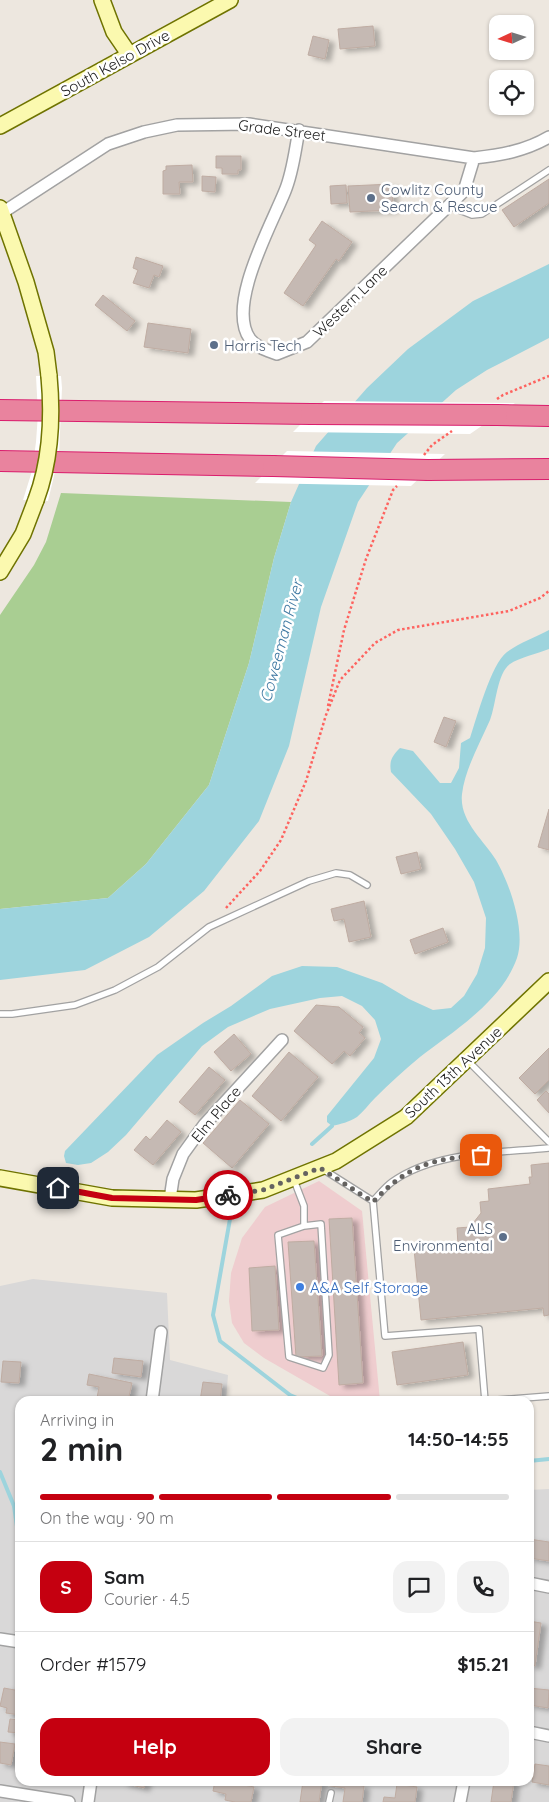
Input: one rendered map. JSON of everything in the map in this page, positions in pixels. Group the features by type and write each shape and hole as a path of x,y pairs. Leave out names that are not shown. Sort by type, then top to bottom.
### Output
{"highway":[{"path":"0,410 311,414 496,408 549,416"},
{"path":"0,461 273,466 424,465 549,469"}],"main road":[{"path":"102,0 114,32 129,54"},
{"name":"South Kelso Drive","path":"0,126 230,0"},
{"name":"Grade Street","path":"0,572 23,534 36,500 46,468 50,438 49,376 46,352 1,210"},
{"name":"South 13th Avenue","path":"0,1178 112,1198 196,1200 263,1190 336,1161 406,1117 549,981"}],"street":[{"name":"Grade Street","path":"1,210 108,144 144,132 177,125 249,124 299,130 474,158 507,154 535,145 549,137"},
{"name":"Western Lane","path":"299,130 287,188 249,278 242,308 244,327 251,341 264,350 277,354 307,342 449,206 464,191 474,158"},
{"name":"Elm Place","path":"170,1200 173,1179 183,1154 204,1125 282,1040"},
{"path":"153,1396 161,1332"},
{"path":"534,1584 549,1587"},
{"path":"0,1639 15,1641"},
{"path":"534,1733 549,1736"},
{"path":"88,1802 90,1786"},
{"path":"460,1802 463,1786"},
{"path":"0,1791 69,1802"}],"lane":[{"path":"449,206 472,215 482,214 549,170"},
{"path":"0,1014 75,1005 116,990 158,967 209,927 309,881 336,873 350,875 367,885"},
{"path":"466,1059 549,1142"},
{"path":"373,1202 392,1183 420,1166 447,1158 549,1148"},
{"path":"320,1168 373,1202"},
{"path":"294,1178 304,1206 304,1226"},
{"path":"373,1202 385,1336 479,1329 485,1396"},
{"path":"320,1224 330,1355 323,1368 289,1357 278,1235 304,1226 320,1224"},
{"path":"534,1397 549,1396"},
{"path":"329,1802 330,1793"}],"path":[{"path":"496,408 503,395 549,376"},
{"path":"424,465 432,445 455,428"},
{"path":"209,927 260,871 281,840 306,781 326,715 344,630 366,559 394,490 400,483"},
{"path":"326,715 340,680 375,643 398,630 509,611 540,598 549,591"}],"shaded area":[{"name":"A&A Self Storage","path":"319,1181 362,1211 380,1396 330,1396 264,1358 244,1343 232,1323 229,1301 231,1273 242,1238 265,1207"},
{"path":"33,1279 167,1293 170,1360 228,1375 226,1396 15,1396 15,1786 534,1786 534,1490 549,1489 549,1802 0,1802 0,1286"}],"green space":[{"path":"61,493 291,502 274,558 249,663 209,785 146,864 108,898 0,909 0,615 34,565 46,542"}],"water":[{"name":"Coweeman River","path":"549,264 549,338 487,370 456,390 397,443 358,502 321,607 289,746 259,821 204,891 149,937 85,970 0,980 0,909 108,898 146,864 209,785 249,663 274,558 291,502 316,446 367,388 408,349 473,301"},
{"path":"549,630 549,649 510,664 502,674 490,720 470,766 462,794 464,813 473,830 496,860 501,870 511,894 518,921 519,947 517,958 510,974 489,1001 462,1026 408,1067 357,1117 345,1123 332,1126 327,1122 327,1116 374,1058 381,1039 375,1020 362,1006 342,996 320,998 270,1009 228,1027 202,1046 126,1135 108,1152 91,1163 78,1165 66,1163 65,1151 157,1055 231,1006 272,976 302,966 337,967 382,983 409,999 433,1010 451,1008 464,996 477,974 485,948 486,918 474,882 455,849 431,814 391,772 390,765 393,756 400,748 413,751 440,783 451,783 459,768 461,743 470,738 490,679 501,658 517,646"}],"pier":[{"path":"36,376 61,376 59,455 48,501 23,500 32,471 36,442 38,414"},
{"path":"324,401 515,403 470,434 293,432"},
{"path":"287,451 445,454 411,486 255,483"}],"building":[{"path":"373,26 375,46 340,49 338,29"},
{"path":"313,36 329,40 325,59 308,55"},
{"path":"216,156 241,156 241,170 238,170 238,174 222,174 222,168 216,168"},
{"path":"192,165 193,182 179,182 180,194 163,194 163,171 166,170 166,166"},
{"path":"202,176 216,177 215,192 202,191"},
{"path":"549,179 549,203 514,227 502,210"},
{"name":"Cowlitz County Search & Rescue","path":"392,184 393,210 350,212 348,186"},
{"path":"346,185 347,203 331,204 330,186"},
{"path":"322,221 352,242 339,261 336,259 303,306 284,293 316,245 309,240"},
{"path":"136,257 163,266 159,277 154,275 149,288 133,283 138,270 133,268"},
{"path":"103,295 135,321 127,331 95,305"},
{"path":"148,323 191,329 188,353 144,347"},
{"path":"444,717 456,721 446,747 434,742"},
{"path":"549,809 549,850 538,847"},
{"path":"417,852 421,869 401,874 396,857"},
{"path":"364,901 371,937 349,942 344,919 334,921 331,909"},
{"path":"443,928 448,942 415,954 410,940"},
{"path":"316,1005 339,1007 363,1027 359,1033 365,1038 350,1056 344,1051 332,1064 294,1031"},
{"path":"234,1034 251,1054 231,1071 214,1052"},
{"path":"549,1048 549,1080 535,1094 519,1078"},
{"path":"289,1052 318,1077 281,1121 252,1096"},
{"path":"209,1067 225,1080 195,1115 179,1102"},
{"path":"546,1091 549,1094 549,1113 537,1100"},
{"path":"240,1100 269,1124 232,1168 203,1143"},
{"path":"167,1120 181,1132 153,1165 134,1150 146,1136 150,1140"},
{"name":"ALS Environmental","path":"549,1163 549,1315 544,1316 543,1308 421,1320 414,1249 458,1245 457,1228 470,1227 481,1213 480,1202 489,1201 488,1189 530,1184 529,1177 532,1177 531,1165"},
{"path":"352,1218 363,1383 339,1385 329,1219"},
{"path":"314,1241 322,1356 296,1357 288,1242"},
{"path":"275,1266 279,1330 252,1331 249,1268"},
{"path":"463,1342 468,1375 397,1385 392,1352"},
{"path":"114,1358 143,1361 141,1377 112,1373"},
{"path":"3,1361 21,1362 19,1383 1,1382"},
{"path":"89,1374 132,1383 129,1396 97,1396 99,1387 87,1385"},
{"path":"203,1382 222,1384 221,1396 201,1396"},
{"path":"534,1540 549,1542 549,1561 534,1559"},
{"path":"534,1622 541,1623 534,1666"},
{"path":"4,1688 15,1690 15,1714 6,1713 7,1708 0,1706"},
{"path":"534,1688 549,1690 548,1708 534,1706"},
{"path":"10,1719 15,1720 15,1733 8,1732"},
{"path":"0,1742 15,1744 11,1765 0,1763"},
{"path":"535,1764 549,1766 549,1785 534,1782"},
{"path":"214,1786 254,1787 251,1802 225,1800 226,1794 213,1791"},
{"path":"302,1786 321,1786 319,1802 300,1802"},
{"path":"331,1786 364,1786 362,1802 343,1802 345,1788"},
{"path":"397,1786 417,1787 415,1802 383,1802 384,1797 395,1798"},
{"path":"493,1786 513,1786 511,1802 491,1802"}],"waterway":[{"path":"312,1144 332,1126"},
{"path":"230,1219 213,1315 220,1341 292,1396"},
{"path":"534,1460 549,1459"},
{"path":"0,1472 15,1513"}],"way so far":[{"path":"228,1195 263,1190 320,1168 373,1202 392,1183 420,1166 447,1158 481,1155"}],"place":[{"name":"Cowlitz County Search & Rescue","path":"371,198"},
{"name":"Harris Tech","path":"214,345"},
{"name":"ALS Environmental","path":"503,1237"},
{"name":"A&A Self Storage","path":"300,1287"}],"route":[{"path":"58,1188 112,1198 196,1200 228,1195"}]}
